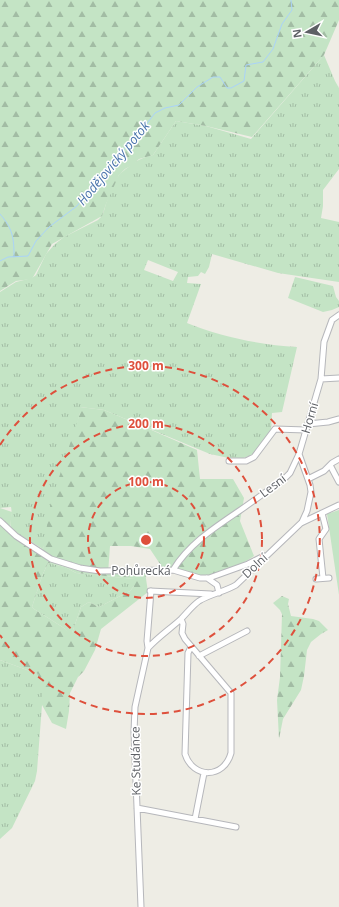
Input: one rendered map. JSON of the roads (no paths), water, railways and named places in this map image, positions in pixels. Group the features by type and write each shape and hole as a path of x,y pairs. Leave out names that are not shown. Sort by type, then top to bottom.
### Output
{"street":[{"name":"Horní","path":"299,454 321,379 324,342 332,320 339,314"},
{"path":"321,379 339,378"},
{"path":"230,461 246,461 254,457 275,429 307,427 339,419"},
{"path":"299,454 311,492 310,500 301,523"},
{"name":"Lesní","path":"173,570 178,561 193,545 216,526 285,478 290,473 299,454"},
{"path":"308,479 324,471 339,459"},
{"path":"330,465 339,482"},
{"name":"Dolní","path":"148,648 198,602 236,585 301,523 339,506"},
{"path":"322,513 326,529 319,539 323,578"},
{"name":"Pohůrecká","path":"0,521 16,536 50,559 80,568 104,571 173,570 200,578 207,578 231,571 268,554"},
{"path":"207,578 217,585 219,593"},
{"path":"316,579 329,578"},
{"name":"Ke Studánce","path":"141,907 134,732 135,707 148,648 147,641 150,591 213,594"},
{"path":"181,619 183,624 183,637 231,693 229,760 220,770 212,773 204,773 192,766 187,761 185,754 188,653 191,647"},
{"path":"199,656 247,631"},
{"path":"195,819 204,773"},
{"path":"137,808 236,827"}],"waterway":[{"name":"Hodějovický potok","path":"0,261 8,257 28,256 36,241 49,227 77,206 103,171 142,130 155,113 165,108 179,105 197,87 213,77 220,77 227,88 231,88 244,81 246,65 263,62 273,49 282,24 292,10 291,0"},
{"path":"0,214 8,224 12,234 14,257"}]}
